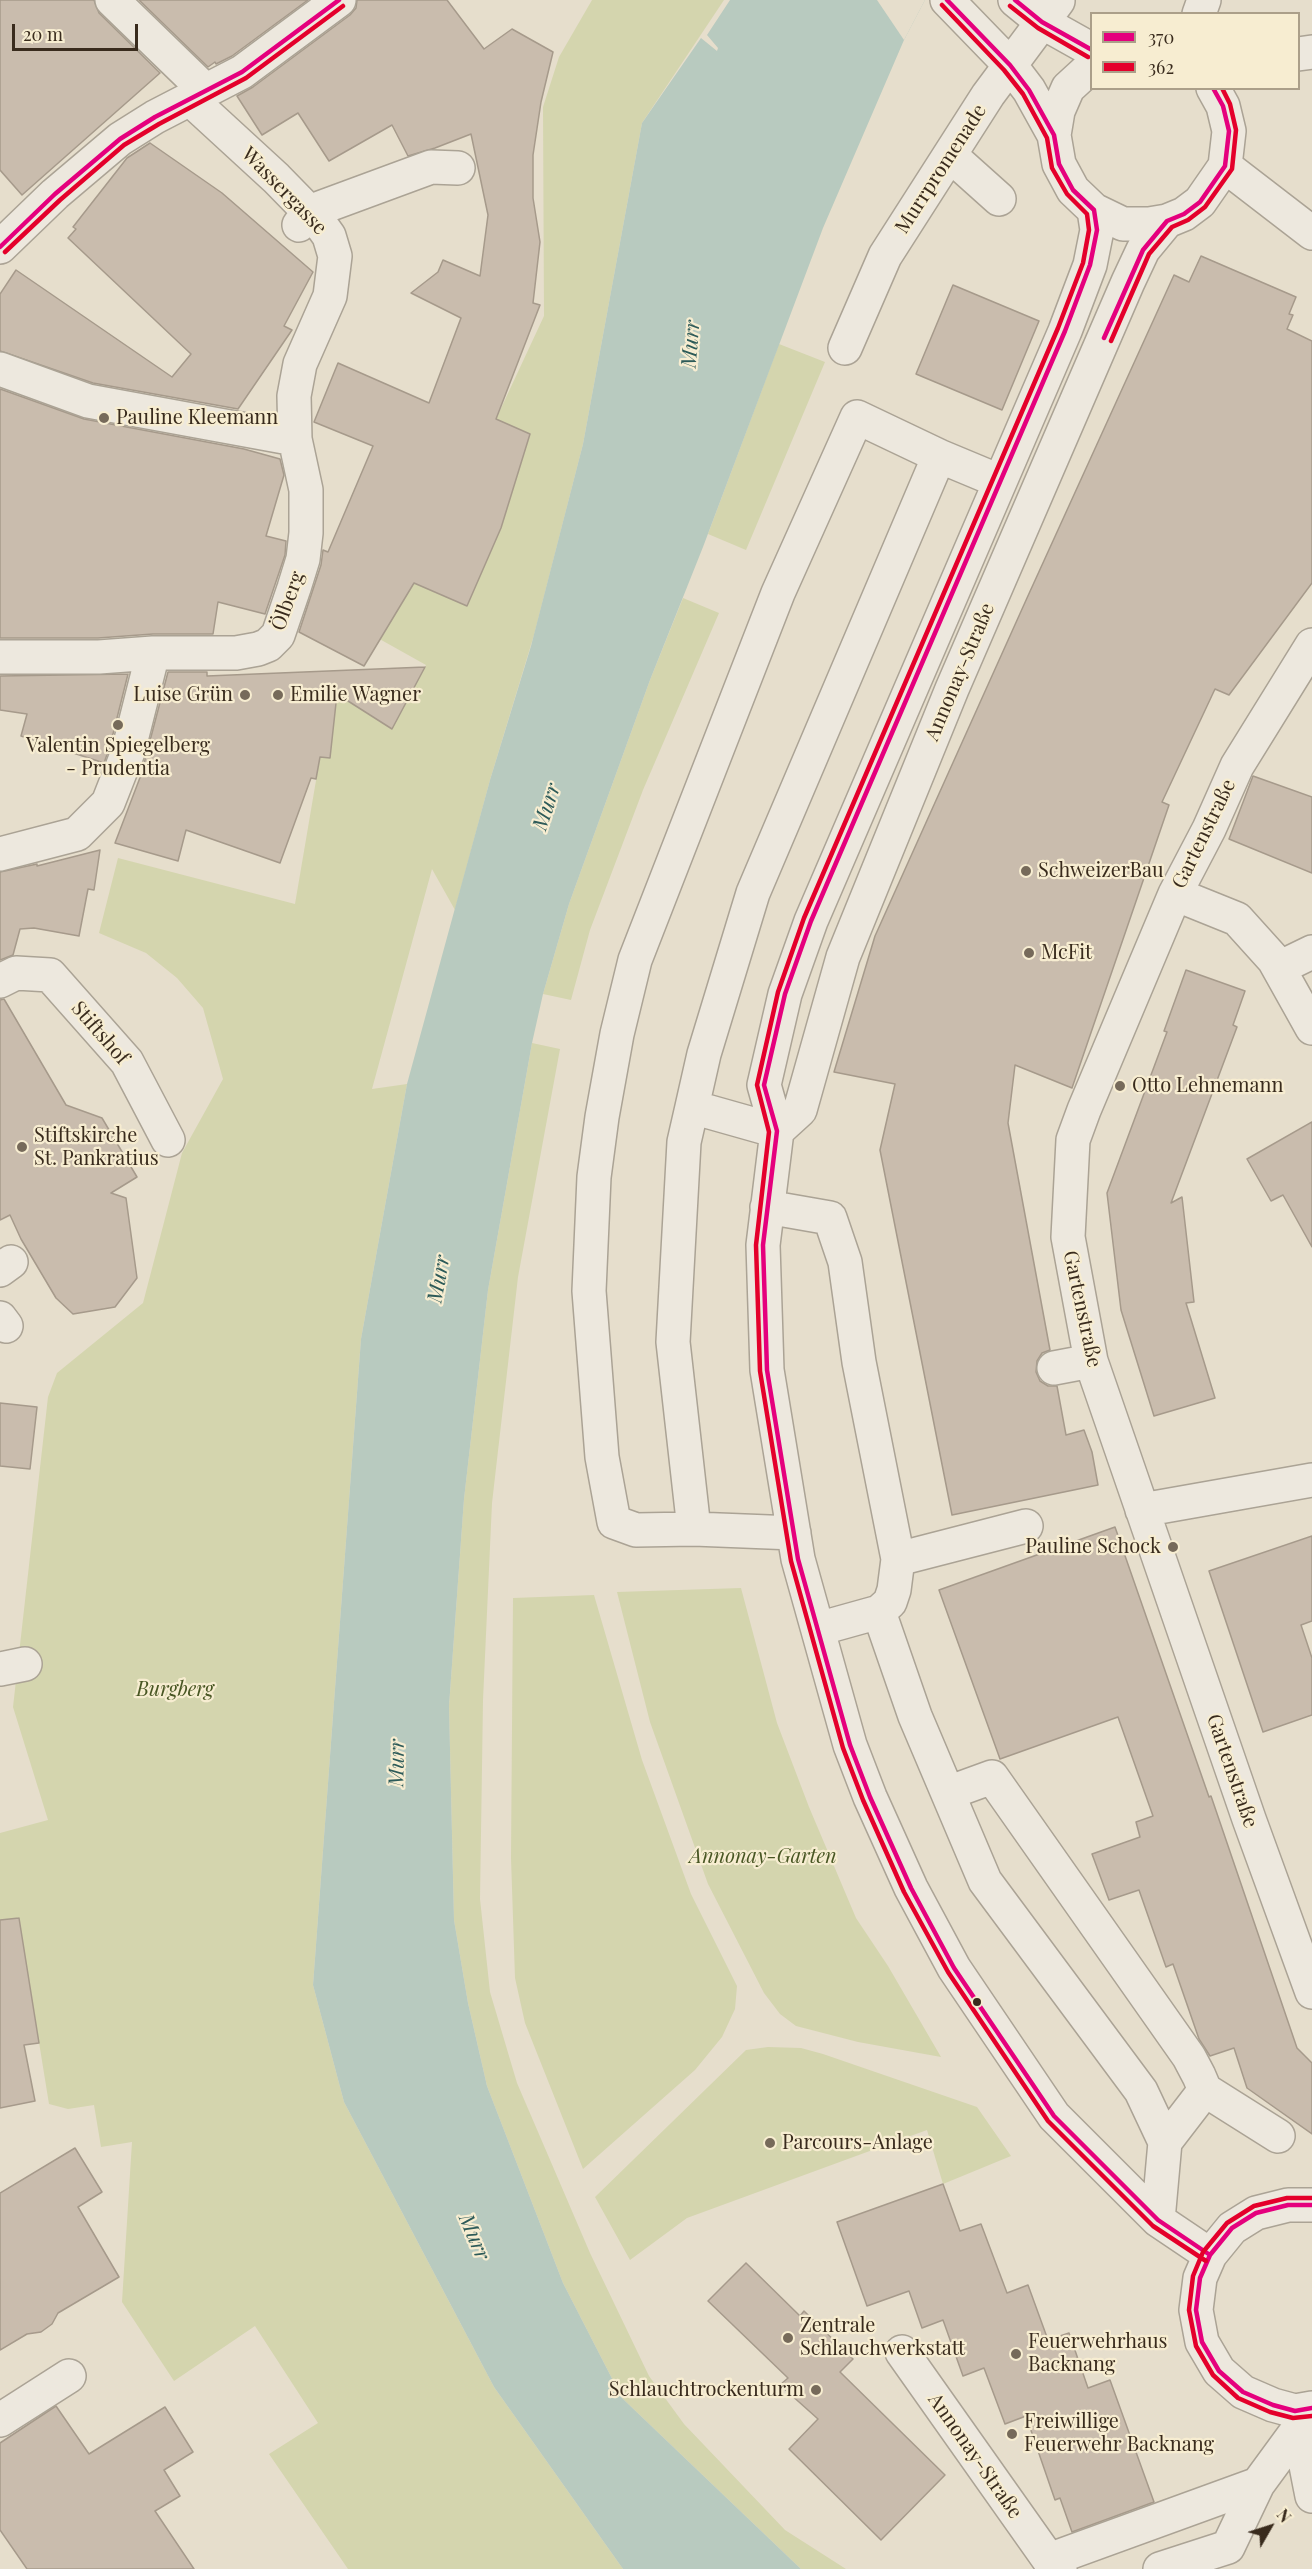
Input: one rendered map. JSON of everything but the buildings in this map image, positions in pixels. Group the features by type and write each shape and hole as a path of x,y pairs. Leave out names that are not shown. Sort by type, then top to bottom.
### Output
{"street":[{"name":"Wassergasse","path":"112,0 198,95 234,154 269,185 316,219 329,236 335,256 330,296 300,364 294,396 295,439"},
{"path":"0,247 55,194 120,139 155,117 242,72 339,0"},
{"path":"947,0 1010,65 1029,90 1054,135"},
{"path":"1016,0 1050,11 1090,48"},
{"name":"Murrpromenade","path":"845,348 885,256 988,95 1050,11"},
{"path":"1090,68 1068,88 1058,111 1054,135 1059,164 1073,190 1096,220 1108,274"},
{"path":"1096,220 1123,224 1167,221 1184,214 1200,202 1225,166 1229,131 1223,106 1214,90"},
{"path":"951,156 999,199"},
{"path":"1225,166 1312,233"},
{"path":"316,219 431,167 458,168"},
{"name":"Annonay-Straße","path":"954,636 999,481 1065,331 1090,265 1096,220"},
{"name":"Annonay-Straße","path":"1167,221 1143,250 954,636 929,695 811,921 784,994 788,1023 764,1085 777,1131 763,1245 767,1370 798,1559 850,1745 910,1888 954,1968 1053,2116 1158,2220 1210,2254"},
{"path":"954,636 1108,274 1143,250"},
{"path":"0,369 113,408 295,439"},
{"path":"794,1533 694,1529 636,1530 614,1522 605,1480 589,1291 594,1177 617,1034 635,960 649,922 778,593 857,417 939,456 999,481"},
{"name":"Ölberg","path":"0,657 99,657 153,653 242,663 268,645 278,635 305,546 306,490 295,439"},
{"path":"694,1529 673,1342 684,1142 704,1054 753,893 939,456"},
{"name":"Gartenstraße","path":"1312,645 1237,766 1209,829 1175,894 1073,1140 1068,1237 1091,1361 1295,1950 1312,1992"},
{"path":"0,854 77,834 108,803 128,752 153,653"},
{"name":"Annonay-Straße","path":"777,1131 800,1110 843,957 929,695"},
{"path":"1175,894 1237,919 1279,968 1312,1028"},
{"path":"1279,968 1312,952"},
{"name":"Stiftshof","path":"8,977 50,975 128,1062 168,1140"},
{"path":"788,1023 818,1044"},
{"path":"692,1107 777,1131"},
{"path":"766,1208 830,1218 845,1262 859,1362 898,1559 890,1602 879,1612 818,1629"},
{"path":"1054,1368 1091,1361"},
{"path":"1142,1510 1312,1480"},
{"path":"898,1559 1026,1526"},
{"path":"879,1612 915,1716 985,1881 1141,2091 1165,2142 1158,2220"},
{"path":"948,1793 992,1777 1189,2057 1204,2090 1278,2136"},
{"path":"1165,2142 1204,2090"},
{"path":"1302,2415 1243,2392 1219,2370 1202,2342 1196,2310 1200,2278 1210,2254 1232,2228 1256,2214 1288,2205 1312,2205"},
{"name":"Annonay-Straße","path":"902,2352 1055,2565 1258,2484"},
{"path":"0,2420 69,2376"},
{"path":"1160,2569 1228,2547 1258,2484 1302,2415"},
{"path":"1302,2415 1312,2496"}],"green space":[{"name":"Burgberg","path":"592,0 724,0 642,123 583,444 534,635 490,780 455,910 432,869 372,1089 407,1084 361,1339 313,1985 344,2102 494,2387 623,2569 348,2569 269,2454 318,2423 255,2326 174,2381 122,2302 132,2142 101,2147 94,2105 68,2109 49,2104 21,1931 0,1934 0,1833 48,1820 13,1707 48,1397 57,1373 143,1303 182,1153 223,1079 203,1008 177,978 146,953 99,933 118,858 295,904 320,757 330,758 332,735 325,687 392,728 426,665 367,632 393,618 405,598 406,579 467,606 508,500 530,435 496,419 544,316 543,107 559,57"},
{"path":"779,344 825,362 746,550 708,534"},
{"path":"683,598 719,613 643,790 590,930 571,1000 543,994 569,904 650,680"},
{"path":"532,1043 560,1049 518,1277 492,1503 483,1700 480,1899 490,1992 517,2083 590,2253 649,2376 684,2424 785,2530 846,2569 801,2569 622,2398 563,2283 487,2086 468,2003 454,1920 449,1706 464,1499 488,1290"},
{"name":"Annonay-Garten","path":"741,1588 777,1723 809,1807 856,1918 888,1966 941,2057 858,2042 796,2026 780,2014 764,1993 708,1884 650,1722 617,1592"},
{"path":"594,1595 642,1760 691,1894 737,1986 735,2009 722,2037 695,2070 583,2169 525,2023 515,1978 511,1858 513,1598"},
{"name":"Parcours-Anlage","path":"768,2047 801,2048 823,2054 977,2107 1011,2156 943,2184 927,2130 687,2218 630,2260 595,2197 746,2050"}],"water":[{"name":"Murr","path":"730,0 925,0 904,40 823,228 703,547 650,680 569,904 543,994 532,1043 488,1290 464,1499 449,1706 454,1920 468,2003 487,2086 563,2283 622,2398 801,2569 623,2569 494,2387 344,2102 313,1985 361,1339 407,1084 490,780 531,646 583,444 642,123 701,38 717,51 718,48 707,35"}],"pier":[{"path":"877,0 925,0 904,40"}],"transit line":[{"name":"370","path":"0,247 55,194 120,139 155,117 242,72 339,0"},
{"name":"370","path":"947,0 1010,65 1029,90 1054,135 1059,164 1073,190 1094,210 1097,230 1090,265 1065,331 811,921 785,994 764,1085 777,1131 763,1245 767,1370 798,1559 850,1745 870,1797 911,1888 954,1968 1054,2116 1158,2220 1210,2255"},
{"name":"370","path":"1015,0 1042,22 1090,49"},
{"name":"362","path":"942,5 1004,70 1023,94 1047,138 1052,168 1067,194 1087,214 1089,230 1083,263 1058,328 804,918 778,992 757,1085 769,1132 756,1245 760,1371 791,1561 843,1748 863,1800 904,1892 948,1972 1048,2121 1153,2226 1206,2261"},
{"name":"362","path":"5,252 60,200 124,145 246,78 343,6"},
{"name":"362","path":"1010,6 1038,28 1088,57"},
{"name":"370","path":"1104,338 1143,250 1167,221 1184,214 1200,202 1225,166 1229,131 1223,106 1214,90"},
{"name":"362","path":"1111,341 1149,254 1172,227 1188,220 1205,207 1232,169 1236,130 1230,104 1223,90"},
{"name":"362","path":"1312,2198 1287,2198 1254,2206 1227,2223 1203,2252 1193,2276 1189,2310 1196,2346 1213,2375 1238,2398 1270,2412 1293,2418 1312,2416"},
{"name":"370","path":"1312,2205 1288,2205 1256,2213 1232,2228 1210,2255 1200,2278 1196,2310 1202,2342 1219,2371 1243,2392 1273,2405 1295,2411 1312,2408"}],"place":[{"name":"Pauline Kleemann","path":"104,418"},
{"name":"Luise Grün","path":"245,695"},
{"name":"Emilie Wagner","path":"278,695"},
{"name":"Valentin Spiegelberg - Prudentia","path":"118,725"},
{"name":"SchweizerBau","path":"1026,871"},
{"name":"McFit","path":"1029,953"},
{"name":"Otto Lehnemann","path":"1120,1086"},
{"name":"Stiftskirche St. Pankratius","path":"22,1147"},
{"name":"Pauline Schock","path":"1173,1547"},
{"name":"Parcours-Anlage","path":"770,2143"},
{"name":"Zentrale Schlauchwerkstatt","path":"788,2338"},
{"name":"Feuerwehrhaus Backnang","path":"1016,2354"},
{"name":"Schlauchtrockenturm","path":"816,2390"},
{"name":"Freiwillige Feuerwehr Backnang","path":"1012,2434"}]}
